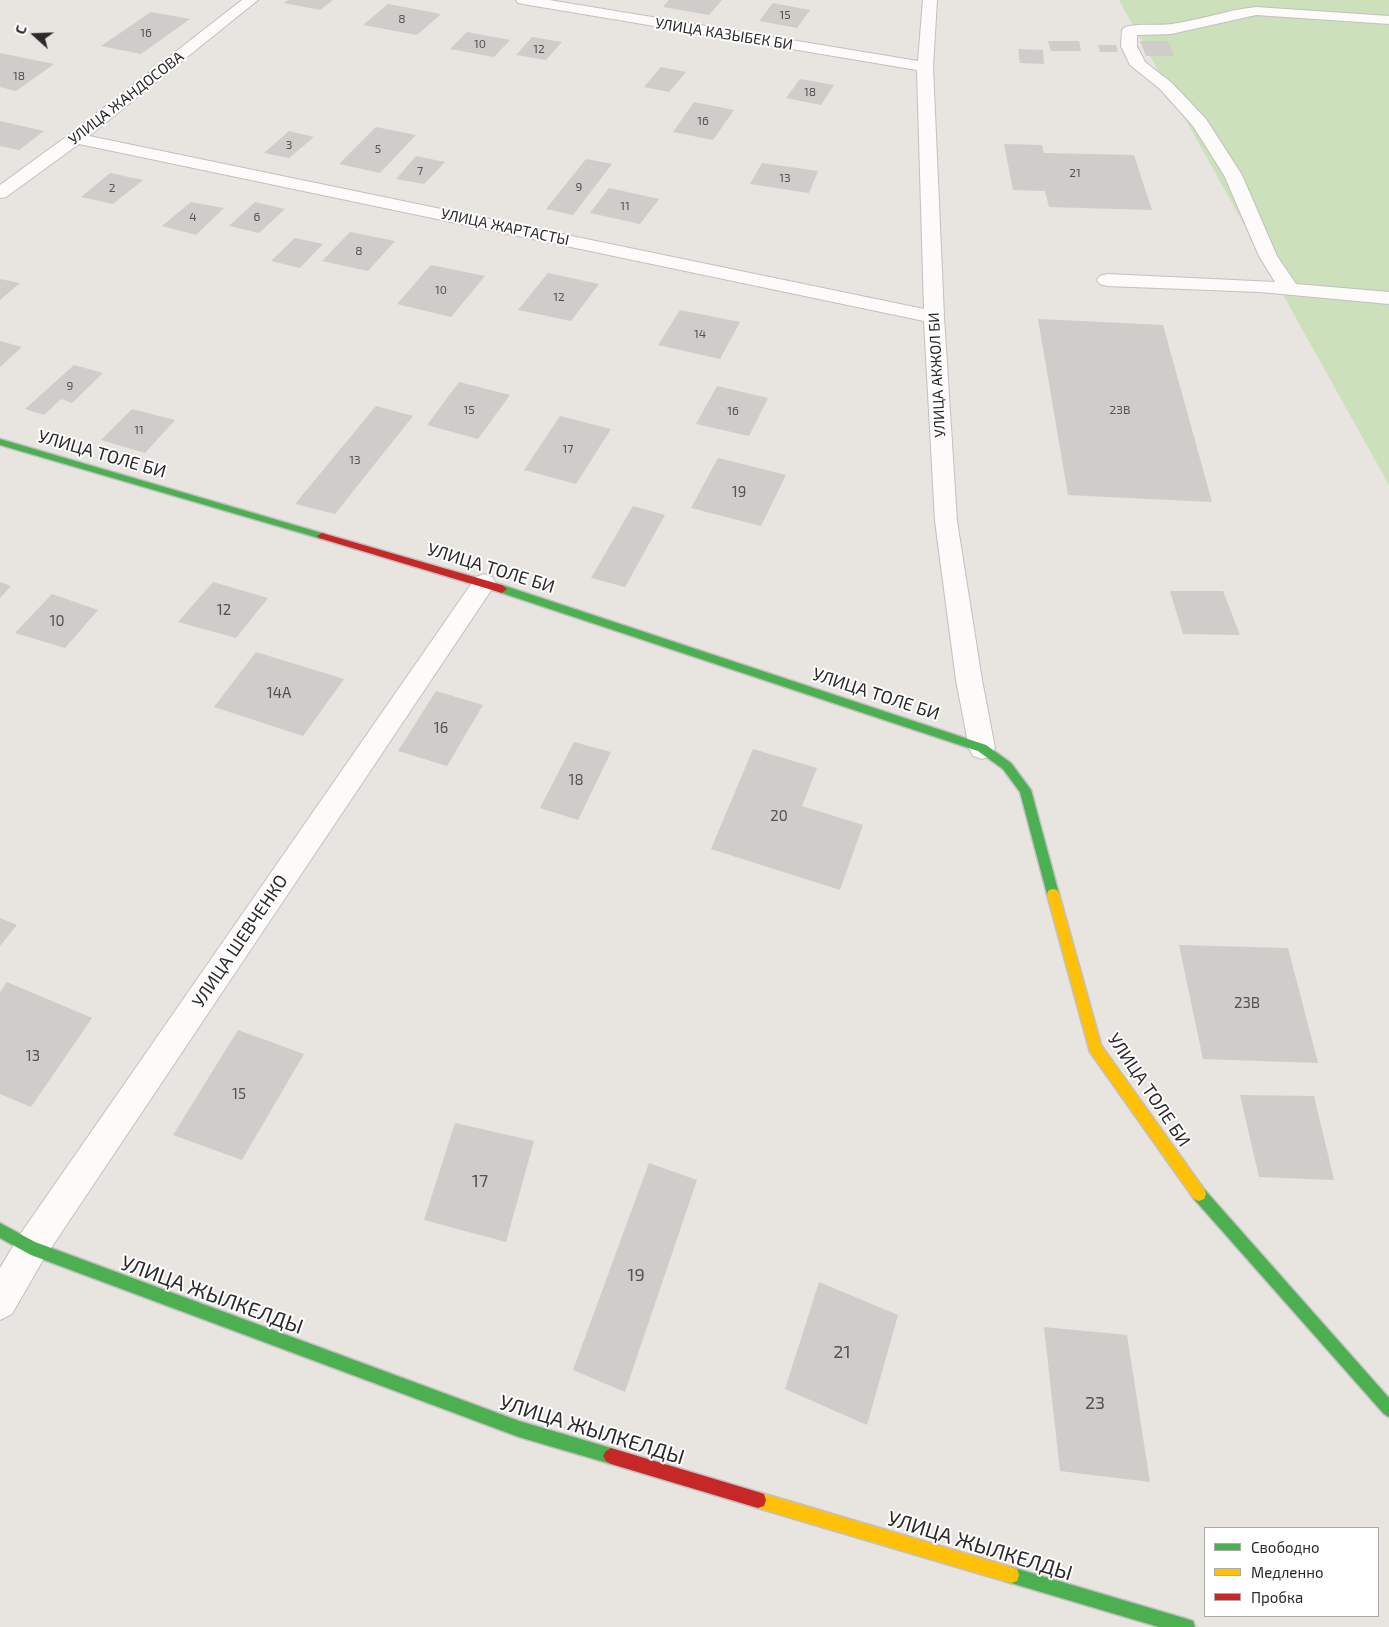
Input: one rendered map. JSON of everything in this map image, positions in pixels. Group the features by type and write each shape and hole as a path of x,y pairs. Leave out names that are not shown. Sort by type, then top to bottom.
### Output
{"street":[{"name":"УЛИЦА ЖАНДОСОВА","path":"0,193 76,138 251,0"},
{"name":"УЛИЦА КАЗЫБЕК БИ","path":"523,0 926,67"},
{"name":"УЛИЦА АКЖОЛ БИ","path":"930,0 926,67 934,317 946,521 969,680 982,748"},
{"path":"1289,288 1268,256 1233,175 1200,123 1166,86 1138,65 1129,46 1130,30 1170,29 1205,23 1234,14 1256,11 1389,20"},
{"name":"УЛИЦА ЖАРТАСТЫ","path":"76,138 934,317"},
{"path":"1107,280 1179,281 1289,288 1389,298"},
{"name":"УЛИЦА ТОЛЕ БИ","path":"0,442 484,583 982,748 1007,766 1025,790 1096,1048 1192,1186 1389,1409"},
{"name":"УЛИЦА ШЕВЧЕНКО","path":"0,1302 31,1248 484,583"},
{"name":"УЛИЦА ЖЫЛКЕЛДЫ","path":"0,1230 31,1248 519,1429 1187,1627"}],"green space":[{"path":"1119,0 1389,0 1389,485"}],"building":[{"path":"288,0 333,0 320,10 284,3"},
{"path":"669,0 722,0 709,15 663,7"},
{"path":"773,3 810,10 797,28 759,21"},
{"path":"388,4 441,14 417,35 363,25"},
{"path":"151,12 190,19 141,54 101,46"},
{"path":"467,32 510,40 494,57 450,49"},
{"path":"532,37 562,42 546,60 516,55"},
{"path":"1048,41 1079,41 1081,51 1051,51"},
{"path":"1140,41 1168,41 1174,56 1146,56"},
{"path":"1098,45 1116,45 1118,52 1100,52"},
{"path":"1018,49 1043,50 1044,64 1020,63"},
{"path":"0,53 54,64 16,91 0,87"},
{"path":"661,67 686,72 669,92 644,87"},
{"path":"800,79 834,85 821,105 786,98"},
{"path":"694,102 734,110 713,140 673,132"},
{"path":"0,121 44,131 19,150 0,146"},
{"path":"376,127 416,135 380,173 339,164"},
{"path":"289,131 314,137 289,158 264,153"},
{"path":"1004,144 1042,145 1044,153 1134,155 1152,210 1049,207 1045,191 1013,190"},
{"path":"416,156 445,162 424,184 396,179"},
{"path":"586,159 612,164 573,215 546,209"},
{"path":"762,163 818,171 809,193 750,184"},
{"path":"110,173 143,180 113,204 81,197"},
{"path":"609,188 659,199 640,224 590,213"},
{"path":"191,202 224,208 196,235 162,226"},
{"path":"255,202 285,209 259,233 229,226"},
{"path":"350,232 395,241 368,271 322,261"},
{"path":"295,238 323,244 300,268 271,261"},
{"path":"431,265 485,276 451,317 397,304"},
{"path":"548,273 599,284 571,321 518,310"},
{"path":"0,279 20,283 0,300"},
{"path":"680,310 740,322 720,359 658,345"},
{"path":"1038,319 1163,325 1212,502 1068,495"},
{"path":"0,341 22,347 0,367"},
{"path":"74,365 103,373 72,403 61,399 44,415 25,409"},
{"path":"459,382 510,395 478,439 427,425"},
{"path":"717,386 768,398 749,436 696,424"},
{"path":"376,406 413,416 335,514 295,504"},
{"path":"132,409 175,420 145,453 101,440"},
{"path":"560,416 611,429 576,484 524,470"},
{"path":"718,458 786,475 761,526 691,508"},
{"path":"633,506 665,515 625,587 591,578"},
{"path":"0,582 11,586 0,598"},
{"path":"213,582 268,598 236,638 178,622"},
{"path":"1170,591 1223,591 1240,635 1183,634"},
{"path":"52,594 98,610 65,648 15,633"},
{"path":"256,652 344,679 303,736 214,707"},
{"path":"436,691 483,705 447,766 398,751"},
{"path":"574,742 611,752 578,820 540,808"},
{"path":"753,749 817,768 802,806 863,825 840,890 711,849"},
{"path":"0,918 17,925 0,946"},
{"path":"1179,945 1288,948 1318,1063 1203,1059"},
{"path":"7,982 92,1018 31,1107 0,1094 0,992"},
{"path":"238,1030 304,1054 242,1160 173,1135"},
{"path":"1240,1095 1314,1096 1334,1180 1259,1177"},
{"path":"455,1123 534,1141 506,1242 424,1220"},
{"path":"649,1163 697,1180 625,1392 573,1370"},
{"path":"819,1282 898,1315 867,1425 785,1389"},
{"path":"1044,1327 1127,1335 1150,1482 1060,1471"}],"traffic: fast":[{"path":"0,442 322,536"},
{"path":"502,589 982,748 1007,766 1025,790 1053,894"},
{"path":"1199,1194 1389,1409"},
{"path":"0,1230 31,1248 519,1429 611,1456"},
{"path":"1011,1575 1187,1627"}],"traffic: slow":[{"path":"1053,894 1095,1048 1199,1194"},
{"path":"758,1500 1011,1575"}],"traffic: jam":[{"path":"322,536 502,589"},
{"path":"611,1456 758,1500"}]}
